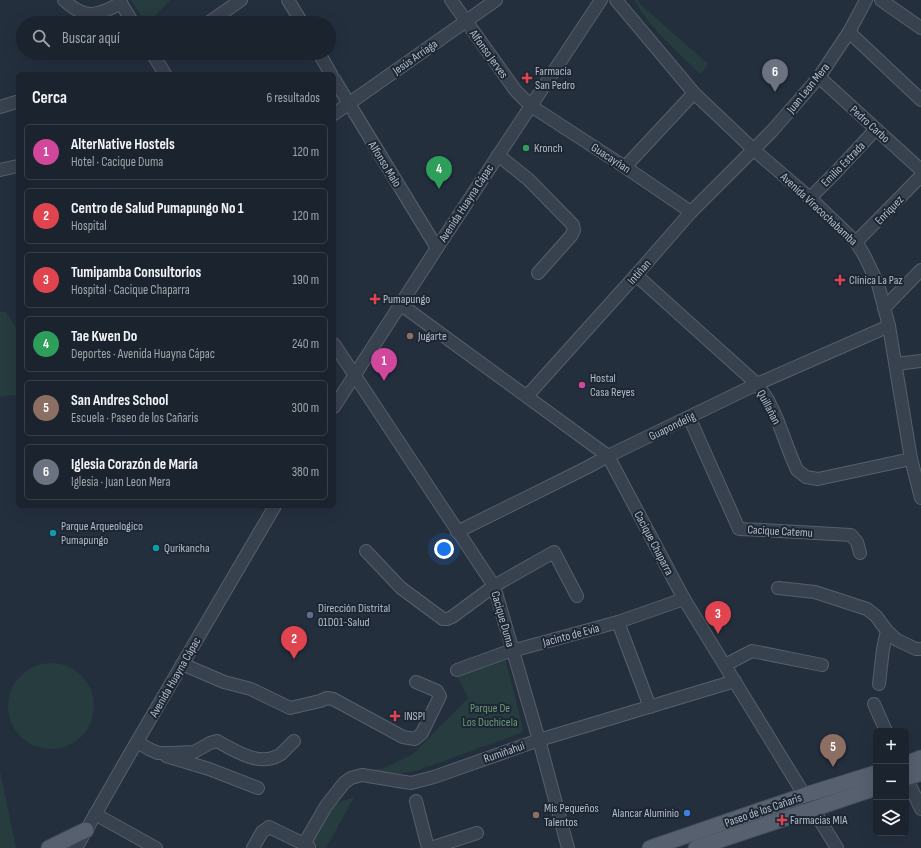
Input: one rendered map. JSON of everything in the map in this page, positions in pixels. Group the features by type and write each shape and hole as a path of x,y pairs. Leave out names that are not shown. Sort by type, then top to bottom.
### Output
{"main road":[{"path":"909,763 921,758"},
{"path":"909,777 921,773"},
{"name":"Paseo de los Cañaris","path":"650,848 805,795 873,774"},
{"name":"Paseo de los Cañaris","path":"696,848 712,846 873,789"},
{"path":"49,848 86,830"}],"street":[{"path":"64,0 70,7 93,15 112,7 120,1 129,16"},
{"path":"218,16 241,0"},
{"path":"288,0 298,16"},
{"name":"Alfonso Jerves","path":"451,0 516,90 531,106"},
{"name":"Jesús Arriaga","path":"336,113 496,0"},
{"name":"Avenida Huayna Cápac","path":"336,404 400,304 601,0"},
{"name":"Avenida Viracochabamba","path":"616,0 694,93 754,150 810,198 856,242 864,255 878,284 889,326 911,459 921,498"},
{"name":"Juan Leon Mera","path":"754,150 819,77 849,32 866,0"},
{"path":"880,0 921,28"},
{"path":"849,32 921,100"},
{"path":"160,60 164,72"},
{"path":"323,60 330,72"},
{"name":"Pedro Carbo","path":"819,77 921,170"},
{"name":"Alfonso Malo","path":"336,83 437,248"},
{"path":"625,167 694,93"},
{"path":"0,108 16,102"},
{"name":"Guacayñan","path":"531,106 691,212"},
{"name":"Emilio Estrada","path":"810,198 876,130"},
{"name":"Intiñan","path":"527,396 691,212 754,150"},
{"path":"498,155 529,180 573,225 574,230 571,236 538,273"},
{"path":"0,170 16,166"},
{"name":"Enriquez","path":"856,242 921,176"},
{"path":"884,308 921,270"},
{"name":"Quillañan","path":"636,275 757,384 768,400 777,419 797,470 806,477 818,479 911,459"},
{"name":"Cacique Chaparra","path":"400,304 608,456 684,599 838,848"},
{"name":"Guapondelig","path":"458,532 608,456 757,384 889,326"},
{"name":"Cacique Duma","path":"336,347 494,586 539,740 568,848"},
{"path":"896,364 921,362"},
{"name":"Cacique Catemu","path":"689,417 739,529 851,535 857,542 860,553"},
{"name":"Avenida Huayna Cápac","path":"76,848 274,508"},
{"path":"366,551 401,588 443,619 452,617 494,586 554,552 577,596"},
{"path":"778,588 815,592 866,609 876,616 887,631 897,640 916,649 921,649"},
{"name":"Jacinto de Evia","path":"457,670 504,653 618,622 684,599"},
{"path":"618,622 650,707"},
{"path":"879,684 883,649 887,631"},
{"path":"725,665 752,651 822,665"},
{"path":"182,664 224,682 251,689 290,708 327,698 334,699 403,737 415,739 422,733 440,696 437,691 416,682"},
{"name":"Rumiñahui","path":"307,846 326,806 344,783 351,778 362,775 411,783 434,777 539,740 735,681"},
{"path":"874,704 885,728"},
{"path":"158,753 194,752 210,743 217,741 251,758 260,760 272,758 280,754 294,741"},
{"path":"137,742 149,749 171,758 209,769 258,788"},
{"path":"909,784 921,809"},
{"path":"416,801 430,848 477,833"},
{"path":"95,814 156,848"},
{"path":"253,848 262,832 269,827 307,846"},
{"path":"708,828 712,846"}],"green space":[{"path":"131,0 170,0 155,16 141,16"},
{"path":"636,0 708,64 701,73 699,73 670,45 647,20 635,1"},
{"path":"0,312 6,312 16,328 16,396 9,395 0,397"},
{"name":"Parque De Los Duchicela","path":"502,646 523,729 521,733 416,771 396,774 385,773 374,769 382,769 413,754 468,698 454,669 502,649"},
{"path":"51,663 67,666 75,670 87,682 91,690 94,706 91,722 87,730 75,742 67,746 51,749 35,746 27,742 15,730 11,722 8,706 11,690 15,682 27,670 35,666"},
{"path":"0,771 16,848 0,848"},
{"path":"354,797 326,848 312,845 311,843 331,805"}],"place":[{"name":"Farmacia San Pedro","path":"527,78"},
{"name":"Iglesia Corazón de María","path":"775,92"},
{"name":"Kronch","path":"526,148"},
{"name":"Tae Kwen Do","path":"439,189"},
{"name":"Clínica La Paz","path":"840,280"},
{"name":"Pumapungo","path":"375,299"},
{"name":"Jugarte","path":"410,336"},
{"name":"AlterNative Hostels","path":"384,381"},
{"name":"Hostal Casa Reyes","path":"582,385"},
{"name":"Parque Arqueologico Pumapungo","path":"53,533"},
{"name":"Qurikancha","path":"156,548"},
{"name":"Dirección Distrital 01D01-Salud","path":"310,615"},
{"name":"Tumipamba Consultorios","path":"718,634"},
{"name":"Centro de Salud Pumapungo No 1","path":"294,659"},
{"name":"INSPI","path":"395,716"},
{"name":"San Andres School","path":"833,767"},
{"name":"Alancar Aluminio","path":"687,813"},
{"name":"Mis Pequeños Talentos","path":"536,815"},
{"name":"Farmacias MIA","path":"782,820"}]}
